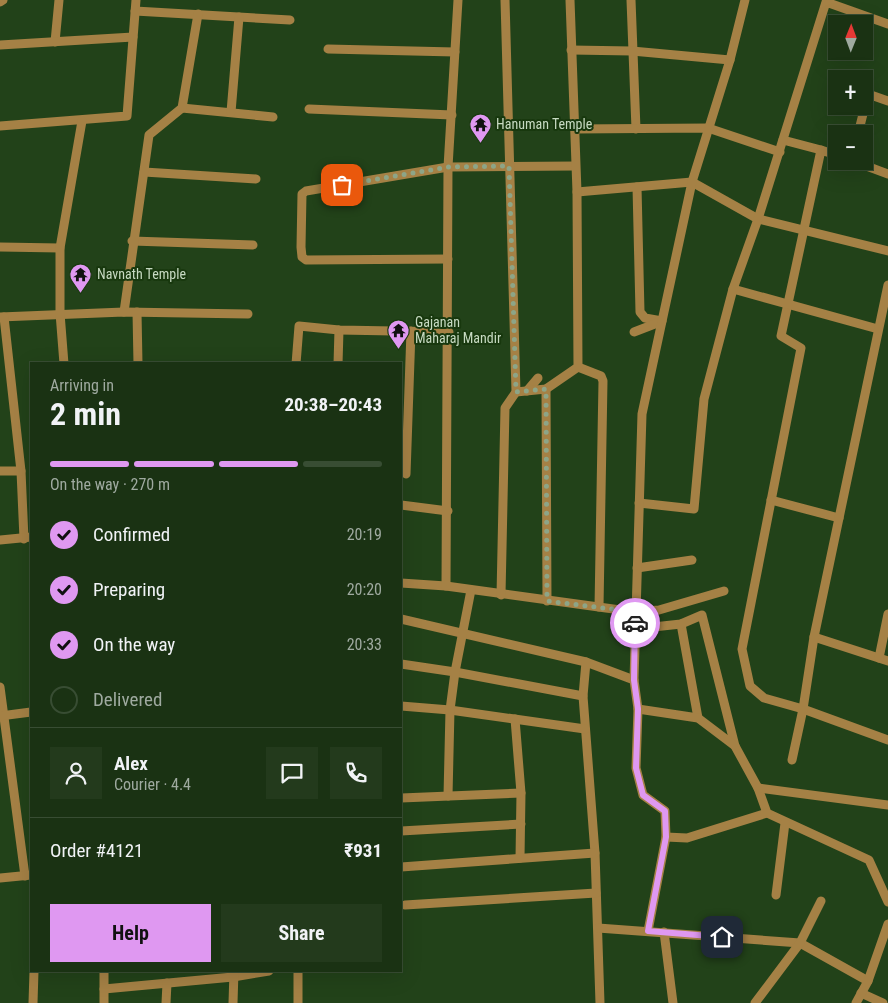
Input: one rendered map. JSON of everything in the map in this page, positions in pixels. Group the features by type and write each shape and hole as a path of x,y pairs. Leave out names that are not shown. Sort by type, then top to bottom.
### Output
{"street":[{"path":"54,42 59,0"},
{"path":"0,126 127,116 136,0"},
{"path":"446,586 449,332 448,167 458,0"},
{"path":"501,595 505,408 516,392 505,0"},
{"path":"570,0 577,192 578,367"},
{"path":"631,0 636,129"},
{"path":"648,931 666,837 665,811 643,795 636,768 638,709 634,680 635,612 642,414 692,182 730,60 745,0"},
{"path":"639,503 694,509 704,399 733,289 780,152 826,2 888,24"},
{"path":"135,11 290,20"},
{"path":"124,312 132,242 150,136 182,108 198,14"},
{"path":"231,112 239,17"},
{"path":"0,45 133,38"},
{"path":"328,49 455,52"},
{"path":"571,50 632,51 730,60"},
{"path":"860,125 868,94 888,101"},
{"path":"182,108 273,117"},
{"path":"309,109 452,115"},
{"path":"64,362 60,313 60,248 82,121"},
{"path":"575,129 708,128 780,152"},
{"path":"783,140 828,152"},
{"path":"821,150 781,336 800,348 742,649 750,686 764,698 803,709 888,740"},
{"path":"448,259 306,260 301,253 301,197 306,191 448,167 576,166"},
{"path":"873,168 888,174"},
{"path":"144,172 256,180"},
{"path":"577,192 692,182 758,219 888,251"},
{"path":"637,187 640,312 645,318 662,321"},
{"path":"132,242 252,244"},
{"path":"0,247 60,248"},
{"path":"792,760 803,709 814,636 888,285"},
{"path":"733,289 878,329"},
{"path":"0,540 28,538 2,317 60,313 124,312 248,314"},
{"path":"138,312 138,362"},
{"path":"634,332 662,321"},
{"path":"296,362 299,326 340,330 449,332"},
{"path":"338,362 340,330"},
{"path":"406,474 404,462 411,331"},
{"path":"516,392 546,389 578,367"},
{"path":"578,367 597,373 601,376 602,381 599,607"},
{"path":"527,391 538,378"},
{"path":"546,389 547,601"},
{"path":"0,471 21,471"},
{"path":"771,500 839,518"},
{"path":"402,505 448,511"},
{"path":"637,568 692,560"},
{"path":"402,583 446,586 635,612 660,610 724,591"},
{"path":"448,796 450,710 462,632 471,590"},
{"path":"814,636 884,659 888,614"},
{"path":"635,629 681,624 702,615 735,746 758,788 767,813 868,860 888,902"},
{"path":"402,619 586,662 634,680"},
{"path":"681,624 698,718"},
{"path":"586,662 583,696 595,853 600,1003"},
{"path":"402,664 583,696"},
{"path":"0,687 2,715 28,875 0,878"},
{"path":"402,706 450,710 585,729"},
{"path":"638,709 698,718 735,746"},
{"path":"2,715 30,712"},
{"path":"516,719 521,793 520,858"},
{"path":"758,788 888,804"},
{"path":"402,798 521,793"},
{"path":"666,837 687,838 767,813"},
{"path":"776,895 785,823"},
{"path":"402,831 521,824"},
{"path":"402,867 595,853"},
{"path":"405,905 596,893"},
{"path":"755,1003 800,943 821,901"},
{"path":"856,1003 868,981 888,924"},
{"path":"598,928 800,943 868,981"},
{"path":"664,932 673,1003"},
{"path":"33,1003 34,972"},
{"path":"104,972 104,1003"},
{"path":"104,989 257,972"},
{"path":"298,972 298,1003"},
{"path":"233,1003 234,974"},
{"path":"166,1003 167,983"},
{"path":"861,993 883,1003"}],"way so far":[{"path":"342,185 448,167 509,166 516,392 546,389 547,601 635,612 635,623"}],"place":[{"name":"Hanuman Temple","path":"480,143"},
{"name":"Navnath Temple","path":"81,293"},
{"name":"Gajanan Maharaj Mandir","path":"399,349"}],"route":[{"path":"635,623 634,680 638,709 636,768 643,795 665,811 666,837 648,931 722,937"}]}
